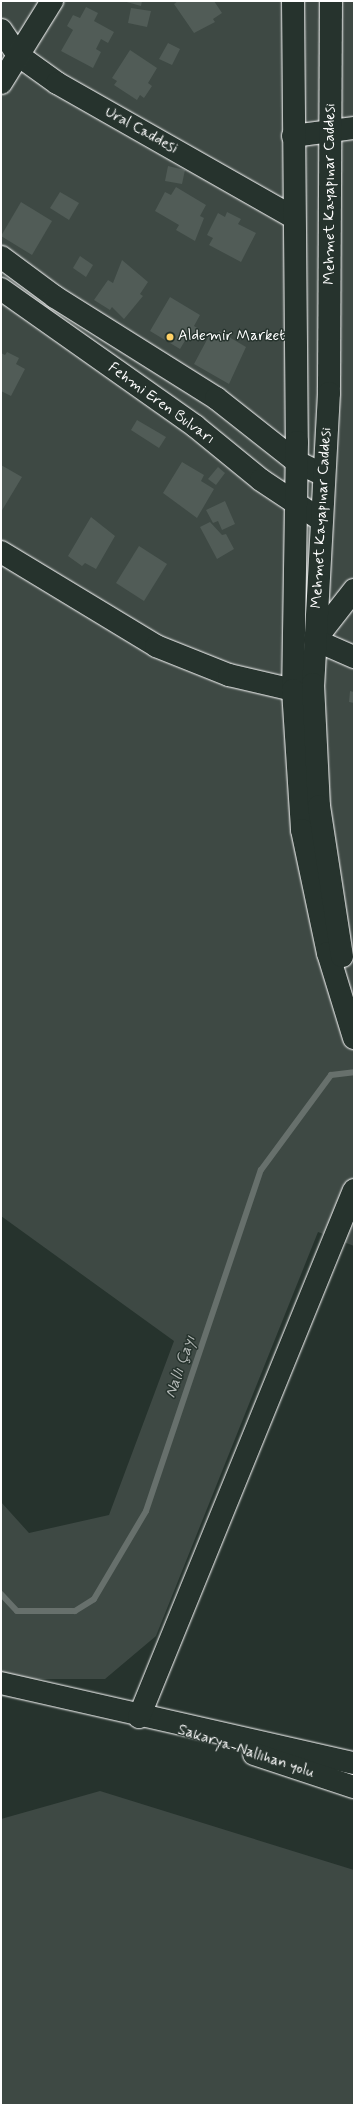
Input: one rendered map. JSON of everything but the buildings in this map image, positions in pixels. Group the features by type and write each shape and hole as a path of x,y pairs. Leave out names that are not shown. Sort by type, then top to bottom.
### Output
{"main road":[{"path":"1,83 52,1"},
{"name":"Mehmet Kayapınar Caddesi","path":"292,1 297,506 293,690 302,830 328,953 354,1038"},
{"name":"Mehmet Kayapınar Caddesi","path":"331,1 332,134 329,393 313,684 319,806 354,1032"},
{"name":"Ural Caddesi","path":"1,30 18,55 57,83 294,217"},
{"path":"293,136 332,134 354,128"},
{"name":"Fehmi Eren Bulvarı","path":"1,257 55,297 216,398 296,462 324,475"},
{"name":"Fehmi Eren Bulvarı","path":"1,289 195,426 297,506 321,520"},
{"path":"1,552 156,646 229,675 293,690"},
{"path":"354,590 315,640 354,656"},
{"path":"139,1717 354,1190"},
{"name":"Sakarya-Nallıhan yolu","path":"1,1683 139,1717 354,1763"},
{"name":"Sakarya-Nallıhan yolu","path":"139,1717 354,1787"}],"shaded area":[{"path":"1,1 354,1 354,1246 318,1232 156,1636 105,1679 1,1679 1,1502 29,1533 109,1515 174,1341 1,1216"},
{"path":"100,1791 354,1870 354,2105 1,2105 1,1819"}],"waterway":[{"name":"Nallı Çayı","path":"1,1594 17,1611 75,1611 94,1599 146,1511 261,1170 331,1075 354,1072"}],"place":[{"name":"Aldemir Market","path":"170,337"}]}
